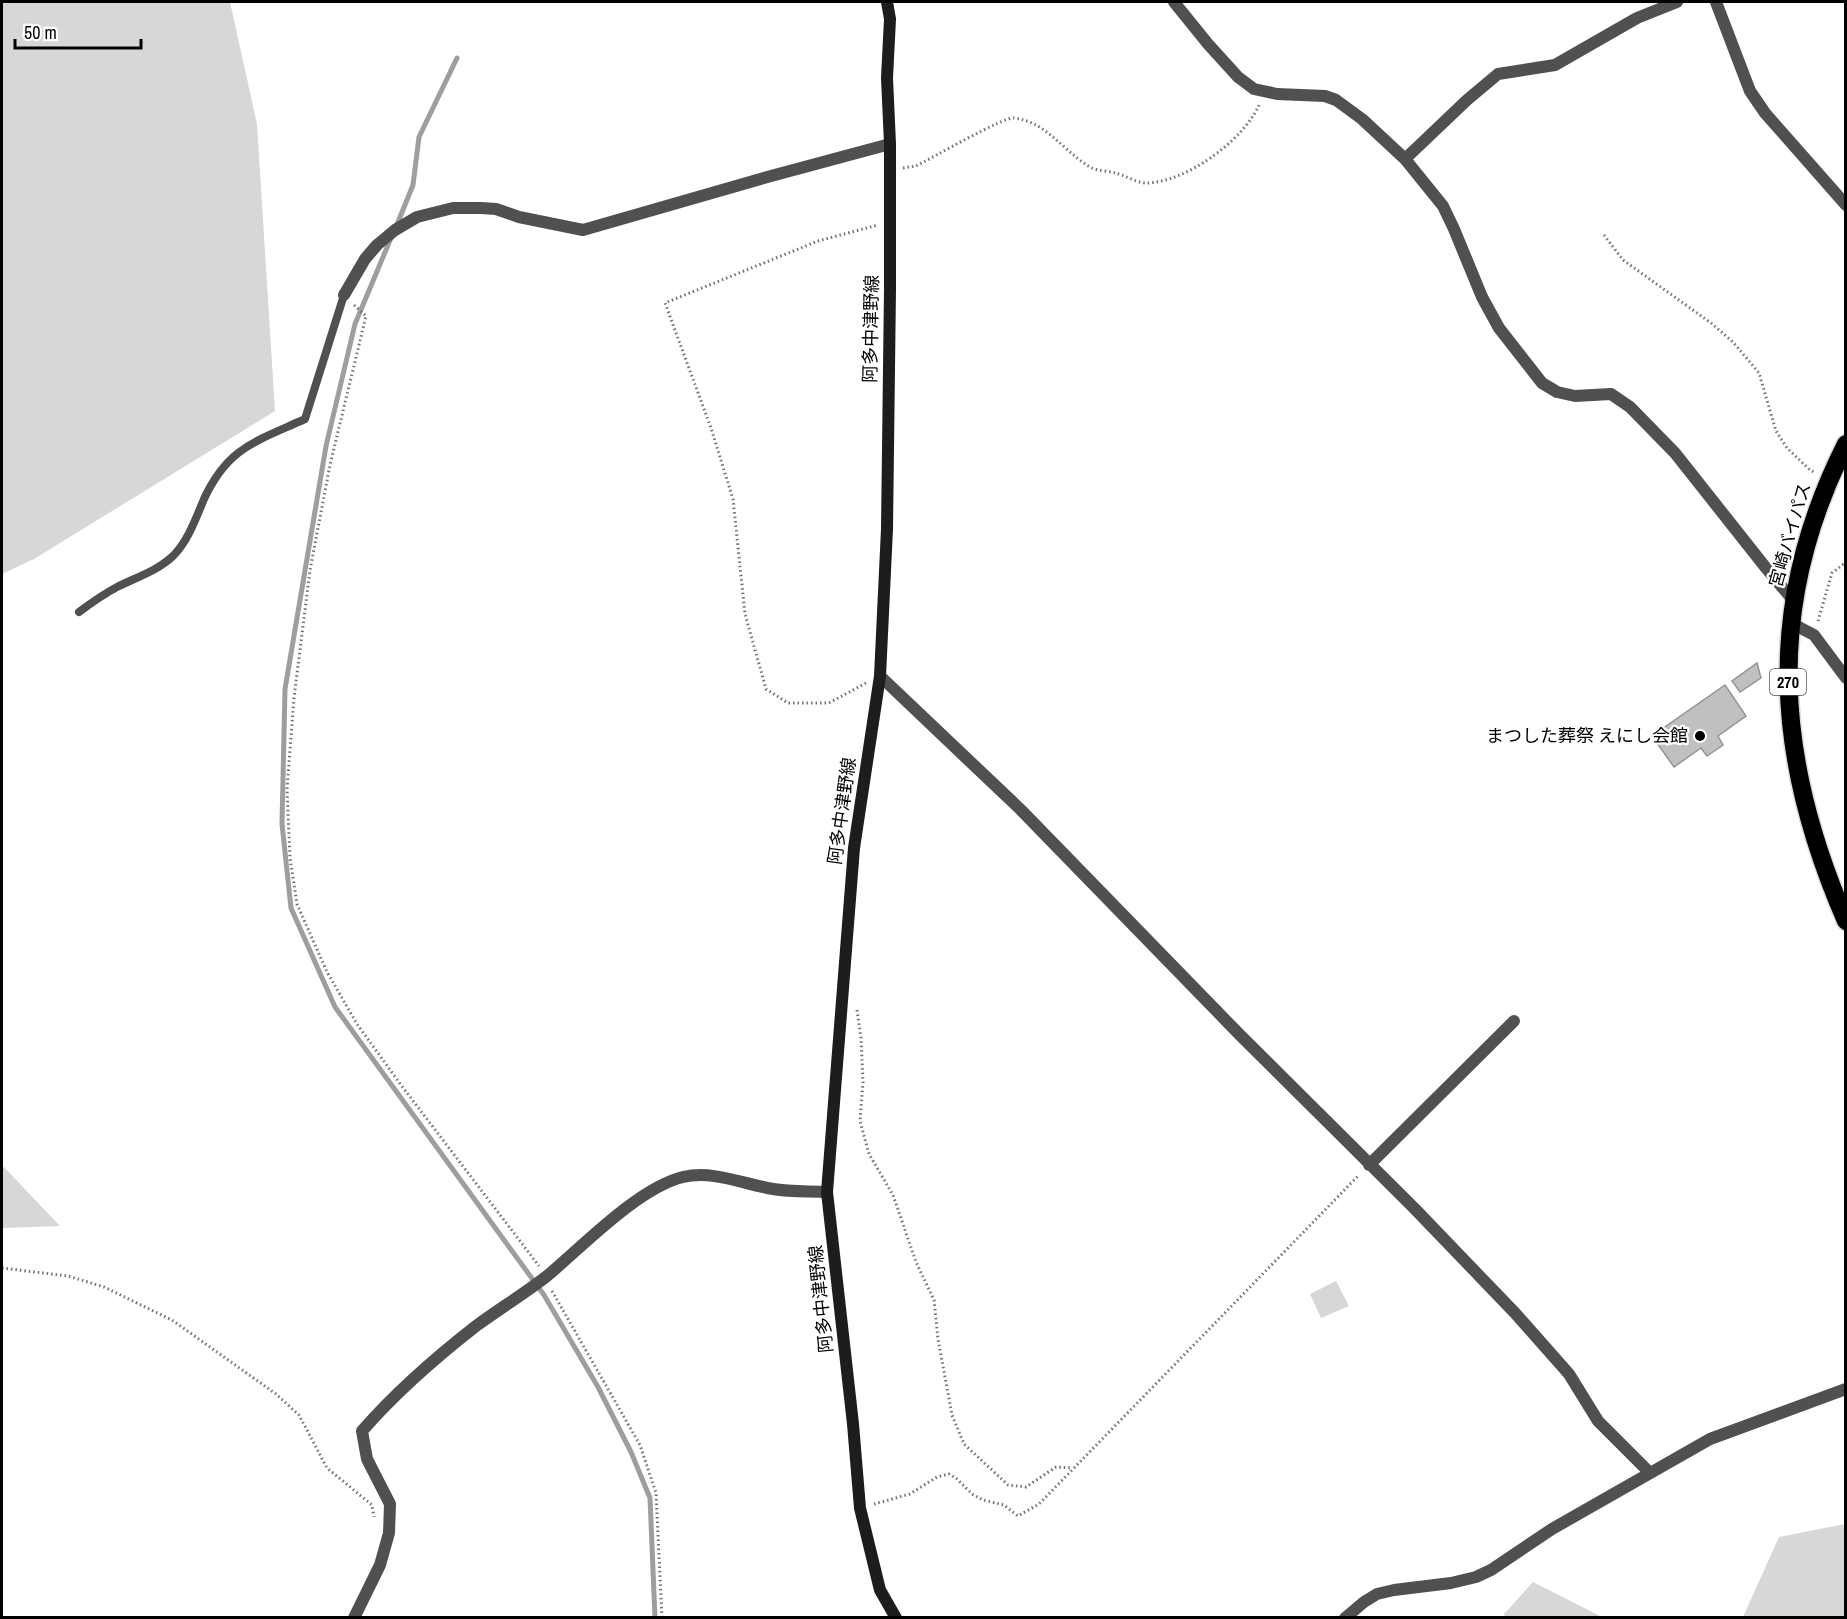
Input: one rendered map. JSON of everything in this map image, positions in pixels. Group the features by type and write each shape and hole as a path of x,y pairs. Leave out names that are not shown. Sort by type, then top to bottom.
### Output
{"highway":[{"name":"宮崎バイパス","path":"1845,444 1828,479 1807,541 1793,600 1788,676 1791,736 1805,808 1845,921"}],"street":[{"name":"阿多中津野線","path":"887,2 890,19 887,78 890,144 887,529 880,676 854,848 827,1192 860,1508 880,1590 896,1617"},
{"path":"1174,2 1238,77 1254,89 1264,92 1325,96 1336,100 1362,119 1405,159 1443,206 1482,297 1495,320 1537,377 1557,392 1575,396 1611,394 1630,406 1675,453 1793,600"},
{"path":"1405,159 1497,74 1555,65 1637,18 1677,2"},
{"path":"1716,2 1750,91 1765,113 1845,204"},
{"path":"344,296 361,265 377,245 395,230 427,214 453,208 489,208 583,230 890,144"},
{"path":"1791,623 1814,635 1845,678"},
{"path":"880,676 1021,810 1369,1165 1416,1209 1515,1313 1569,1374 1598,1421 1650,1473"},
{"path":"1369,1165 1514,1021"},
{"path":"354,1617 380,1565 389,1533 390,1503 367,1459 362,1431 401,1389 476,1326 546,1276 591,1237 642,1198 665,1184 682,1177 698,1175 715,1176 774,1189 827,1192"},
{"path":"1345,1617 1377,1594 1476,1577 1491,1570 1552,1529 1710,1439 1845,1389"}],"lane":[{"path":"79,612 117,587 162,565 176,554 212,483 230,459 268,434 305,419 344,296"}],"path":[{"path":"890,171 916,166 996,123 1012,117 1037,124 1091,168 1116,173 1145,183 1178,176 1212,157 1237,135 1255,114 1264,92"},
{"path":"880,676 830,703 788,703 766,689 745,614 733,499 711,428 665,303 818,241 890,222"},
{"path":"1604,235 1623,260 1733,342 1759,373 1776,431 1787,448 1810,470 1828,479"},
{"path":"344,296 366,316 330,465 310,570 294,698 287,789 290,858 297,904 327,972 357,1024 546,1276 555,1297 640,1445 656,1493 662,1617"},
{"path":"1814,635 1832,573 1845,562"},
{"path":"843,985 856,1006 861,1038 863,1082 860,1121 869,1154 893,1196 916,1262 934,1300 938,1339 952,1415 964,1444 1008,1485 1026,1487 1056,1467 1073,1468"},
{"path":"860,1508 910,1494 937,1477 948,1474 957,1479 972,1494 983,1500 1004,1505 1018,1516 1039,1504 1369,1165"},
{"path":"2,1268 68,1276 104,1287 172,1320 276,1394 299,1415 327,1468 372,1505 374,1517"}],"shaded area":[{"path":"2,2 230,2 257,124 275,411 34,559 2,574"},
{"path":"2,1165 60,1226 2,1228"},
{"path":"1336,1281 1349,1306 1321,1318 1310,1294"},
{"path":"1845,1524 1845,1617 1743,1617 1779,1537"},
{"path":"1533,1582 1602,1617 1505,1617 1504,1614"}],"building":[{"path":"1757,663 1761,678 1740,692 1732,681"},
{"path":"1725,685 1746,716 1718,736 1723,745 1707,756 1701,748 1674,767 1652,736"}],"waterway":[{"path":"396,227 413,185 419,137 457,58"},
{"path":"391,238 355,324 326,446 285,689 282,824 291,908 335,1007 544,1295 598,1387 631,1452 650,1498 655,1618"}],"place":[{"name":"まつした葬祭 えにし会館","path":"1700,736"}]}
